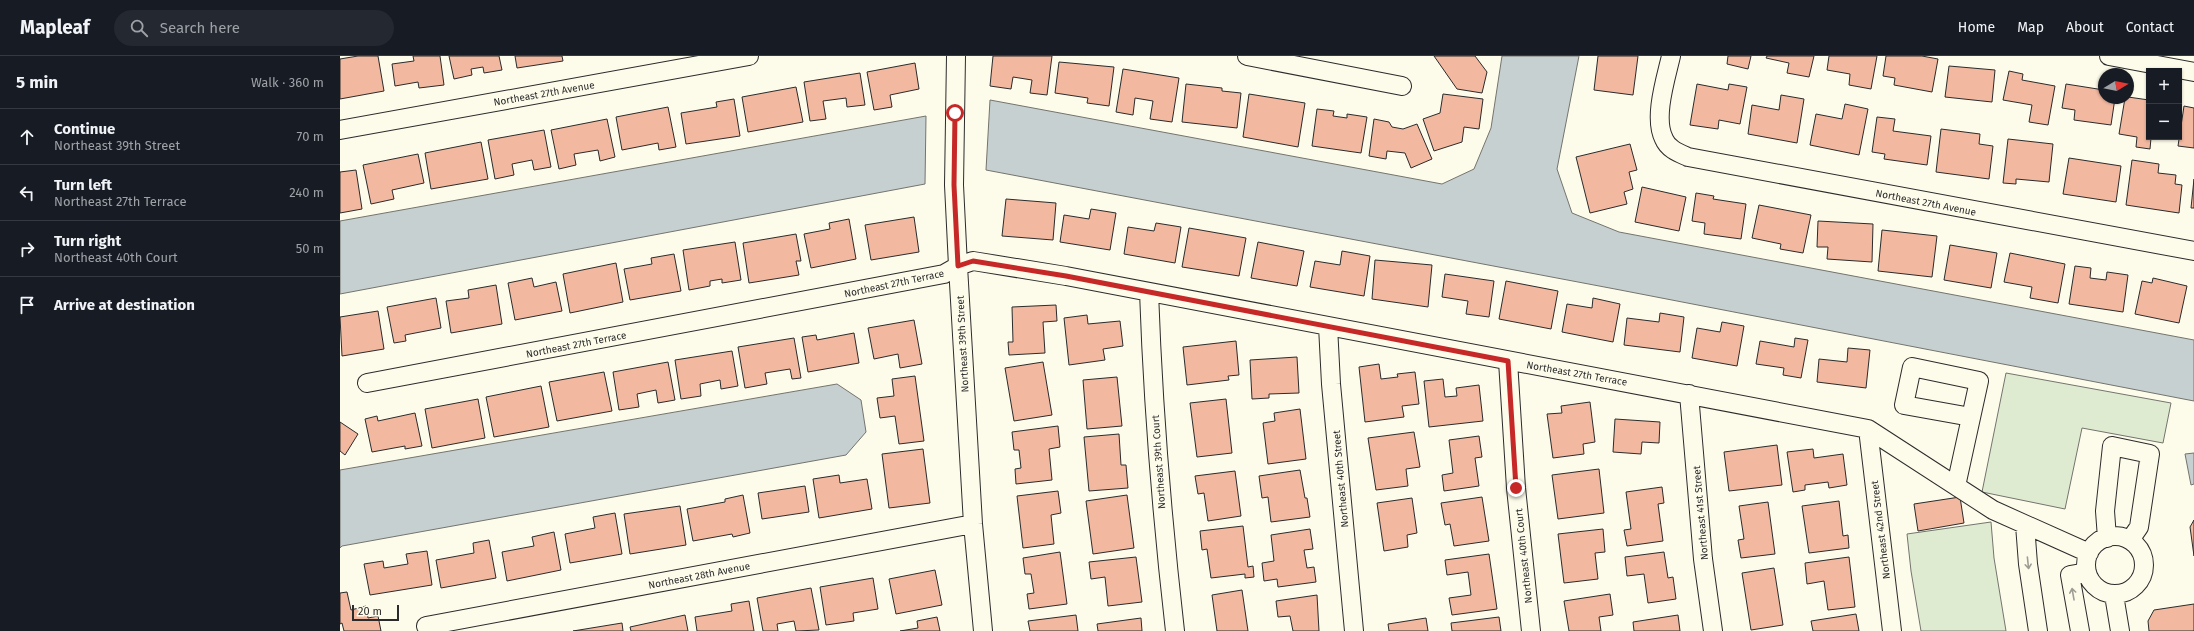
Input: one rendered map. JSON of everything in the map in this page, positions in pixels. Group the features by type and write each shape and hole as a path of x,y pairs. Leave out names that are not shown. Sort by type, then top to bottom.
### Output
{"street":[{"name":"Northeast 27th Avenue","path":"340,130 749,56"},
{"name":"Northeast 39th Street","path":"956,56 954,185 973,524 983,631"},
{"path":"1246,56 1402,86"},
{"name":"Northeast 27th Avenue","path":"1671,56 1660,113 1660,127 1664,140 1674,150 1688,158 2194,251"},
{"path":"2109,56 2194,72"},
{"name":"Northeast 27th Terrace","path":"368,383 944,274 958,266 973,261 1149,292 1868,429"},
{"name":"Northeast 39th Court","path":"1149,292 1153,391 1161,508 1175,631"},
{"name":"Northeast 40th Street","path":"1328,326 1331,384 1354,631"},
{"name":"Northeast 40th Court","path":"1508,361 1516,488 1531,631"},
{"name":"Northeast 41st Street","path":"1689,394 1703,559 1713,631"},
{"path":"1956,486 1971,417"},
{"path":"1868,429 1993,510 2089,553"},
{"name":"Northeast 42nd Street","path":"1868,429 1892,631"},
{"path":"2107,538 2105,511 2112,446 2150,454 2139,527 2130,540"},
{"name":"Northeast 28th Avenue","path":"426,626 973,524"},
{"path":"2025,524 2028,564 2038,631"},
{"path":"2121,537 2130,540 2142,555 2144,564 2143,574 2139,582 2132,589 2114,595 2105,593 2096,588 2087,572 2086,562 2089,553 2094,545 2107,538 2121,537"},
{"path":"2080,631 2070,575 2087,572"},
{"path":"2114,595 2120,631"}],"green space":[{"path":"2006,373 2171,403 2163,443 2082,428 2065,509 1982,492"},
{"path":"1991,522 1994,558 2006,631 1921,631 1911,571 1907,534"}],"shaded area":[{"path":"1502,56 1579,56 1557,169 1572,213 1619,232 2194,340 2194,401 1615,289 986,170 990,100 1442,184 1474,169 1491,128"},
{"path":"926,116 925,184 340,294 340,221"},
{"path":"837,384 861,400 866,432 846,455 342,546 340,548 340,470"},
{"path":"2194,453 2194,484 2191,485 2185,454"}],"building":[{"path":"358,56 378,56 384,91 340,99 340,59"},
{"path":"413,56 440,56 444,85 419,88 418,82 395,86 392,64 414,61"},
{"path":"449,56 499,56 502,70 484,73 483,67 471,69 472,75 454,79"},
{"path":"515,56 562,56 563,61 517,68"},
{"path":"993,56 1052,56 1047,95 1030,93 1032,80 1013,77 1011,89 990,86"},
{"path":"1434,56 1475,56 1487,72 1482,93 1457,89"},
{"path":"1598,56 1638,56 1633,95 1594,90"},
{"path":"1728,56 1751,56 1748,69 1727,64"},
{"path":"1767,56 1814,56 1809,77 1787,73 1789,63 1766,58"},
{"path":"1829,56 1877,56 1871,89 1849,85 1850,74 1827,70"},
{"path":"1886,56 1922,56 1938,59 1932,92 1894,85 1895,78 1883,76"},
{"path":"1059,62 1114,67 1109,106 1087,103 1088,98 1055,93"},
{"path":"915,63 919,89 890,95 892,107 874,110 867,72"},
{"path":"1949,66 1995,70 1992,102 1945,97"},
{"path":"1123,69 1179,78 1172,122 1150,119 1153,101 1135,98 1133,115 1116,112"},
{"path":"2009,71 2023,74 2022,80 2055,86 2048,125 2029,122 2032,105 2003,100"},
{"path":"860,73 865,105 847,107 846,98 823,101 826,119 810,121 804,82"},
{"path":"1186,84 1222,88 1222,91 1241,93 1237,128 1182,122"},
{"path":"1697,84 1728,90 1729,84 1747,87 1740,124 1719,120 1718,129 1690,125"},
{"path":"2066,84 2098,89 2098,104 2114,104 2111,125 2074,120 2075,110 2062,108"},
{"path":"796,87 803,122 748,132 742,97"},
{"path":"1249,94 1305,103 1298,147 1243,137"},
{"path":"1443,94 1483,99 1479,129 1464,127 1462,142 1434,151 1423,119 1440,113"},
{"path":"1781,95 1804,99 1797,143 1748,134 1752,105 1779,110"},
{"path":"2134,98 2146,100 2146,140 2151,140 2150,149 2136,147 2137,137 2119,134 2124,104 2134,104"},
{"path":"734,99 740,136 686,144 681,113 717,107 716,102"},
{"path":"1845,104 1868,109 1859,155 1810,145 1816,114 1842,119"},
{"path":"2184,106 2194,108 2194,148 2178,146 2179,140 2182,140 2182,119"},
{"path":"668,107 676,147 659,150 658,143 622,150 616,117"},
{"path":"1317,109 1334,111 1333,116 1347,118 1347,114 1367,117 1361,153 1312,146"},
{"path":"1877,117 1895,119 1893,131 1931,136 1927,165 1884,159 1885,154 1872,152"},
{"path":"607,119 615,157 600,161 598,150 574,154 576,165 559,169 551,130"},
{"path":"1374,119 1389,122 1392,127 1403,129 1417,124 1432,159 1411,168 1405,153 1387,151 1386,159 1369,156"},
{"path":"1941,129 1980,134 1979,144 1993,146 1989,179 1936,172"},
{"path":"544,130 551,167 534,170 532,160 512,164 514,175 495,179 488,140"},
{"path":"2008,139 2053,144 2049,182 2016,179 2016,184 2003,183"},
{"path":"481,142 488,179 431,189 425,153"},
{"path":"1630,144 1637,170 1629,172 1633,189 1624,192 1627,204 1590,213 1576,157"},
{"path":"418,154 424,183 392,190 394,199 371,204 363,165"},
{"path":"2069,158 2121,166 2116,202 2063,194"},
{"path":"2132,160 2159,164 2158,173 2176,175 2175,184 2182,185 2179,213 2126,205"},
{"path":"356,170 362,209 340,213 340,172"},
{"path":"2194,179 2194,208 2191,208"},
{"path":"1642,187 1686,197 1679,231 1635,222"},
{"path":"1696,193 1714,196 1713,199 1746,204 1741,239 1704,234 1705,223 1692,221"},
{"path":"1006,199 1056,203 1053,240 1002,236"},
{"path":"1759,205 1811,215 1803,253 1780,249 1781,244 1752,238"},
{"path":"1091,209 1116,213 1110,250 1060,242 1064,215 1089,219"},
{"path":"914,217 919,252 871,260 865,225"},
{"path":"849,219 856,259 811,268 804,234 830,229 829,223"},
{"path":"1818,221 1873,224 1872,262 1827,259 1828,247 1817,247"},
{"path":"1156,223 1181,227 1175,263 1124,254 1128,227 1154,231"},
{"path":"1189,228 1246,238 1239,276 1182,267"},
{"path":"1882,230 1937,236 1932,277 1878,271"},
{"path":"796,234 801,261 796,261 799,275 749,283 743,243"},
{"path":"735,242 741,280 722,283 722,279 710,281 710,286 689,290 683,250"},
{"path":"1258,242 1304,251 1297,286 1251,278"},
{"path":"1950,245 1997,253 1991,288 1944,280"},
{"path":"1342,251 1370,256 1364,296 1310,287 1315,261 1340,265"},
{"path":"2010,253 2065,264 2058,303 2030,298 2032,287 2004,282"},
{"path":"674,254 681,291 630,300 624,269 652,264 651,258"},
{"path":"1375,260 1432,265 1428,307 1372,299"},
{"path":"616,263 623,302 570,313 563,274"},
{"path":"2075,266 2091,268 2090,278 2106,280 2107,272 2128,275 2123,312 2069,304"},
{"path":"1445,274 1494,281 1489,317 1466,314 1468,301 1442,297"},
{"path":"532,278 534,287 556,282 562,311 515,320 508,283"},
{"path":"2153,278 2187,286 2179,323 2135,314 2142,281 2152,283"},
{"path":"1506,281 1558,291 1551,329 1499,319"},
{"path":"496,285 502,324 451,333 446,301 469,298 468,290"},
{"path":"436,298 441,328 405,335 406,341 394,343 387,307"},
{"path":"1593,298 1620,304 1613,342 1562,332 1567,304 1592,308"},
{"path":"1056,305 1057,321 1043,322 1045,353 1009,355 1008,342 1013,342 1012,307"},
{"path":"378,311 384,349 342,356 340,317"},
{"path":"1660,313 1684,317 1680,352 1624,345 1627,318 1659,322"},
{"path":"1087,315 1088,324 1120,321 1123,346 1103,349 1105,360 1069,365 1064,318"},
{"path":"914,320 922,364 900,368 898,354 874,359 868,328"},
{"path":"1722,322 1744,326 1737,366 1692,358 1697,328 1720,332"},
{"path":"854,333 859,363 808,372 802,337 816,335 817,340"},
{"path":"794,338 801,378 792,379 790,369 765,373 767,384 745,388 738,347"},
{"path":"1795,338 1808,340 1801,378 1783,375 1784,368 1756,364 1760,341 1794,347"},
{"path":"1236,341 1239,375 1228,376 1229,380 1187,385 1183,347"},
{"path":"1848,348 1870,350 1866,388 1817,382 1819,359 1847,362"},
{"path":"732,351 738,386 721,389 720,380 700,384 701,396 681,399 675,360"},
{"path":"1297,357 1299,393 1269,394 1269,398 1252,399 1250,360"},
{"path":"668,362 675,400 658,403 656,390 637,394 639,407 619,410 613,372"},
{"path":"1043,362 1052,415 1014,421 1005,368"},
{"path":"1379,364 1381,379 1398,377 1397,374 1415,372 1419,404 1402,406 1404,417 1365,422 1359,367"},
{"path":"604,372 612,411 557,421 549,382"},
{"path":"915,376 924,441 899,444 895,416 880,418 877,398 894,396 892,379"},
{"path":"1117,377 1122,426 1087,429 1083,380"},
{"path":"1443,379 1445,397 1457,396 1456,388 1479,385 1483,421 1429,427 1424,381"},
{"path":"541,386 549,427 494,437 486,397"},
{"path":"478,399 485,438 432,448 425,409"},
{"path":"1226,399 1232,453 1197,457 1190,403"},
{"path":"1590,402 1595,442 1583,444 1584,454 1553,458 1547,414 1562,413 1561,406"},
{"path":"1300,409 1306,459 1268,464 1263,423 1275,421 1274,413"},
{"path":"415,413 422,446 405,449 405,446 372,452 365,419 377,416 378,421"},
{"path":"1615,419 1660,422 1659,443 1642,442 1641,454 1613,452"},
{"path":"340,422 358,434 345,455 340,451"},
{"path":"1058,426 1060,447 1049,449 1052,480 1016,484 1015,469 1021,468 1019,450 1014,450 1012,432"},
{"path":"1414,432 1420,467 1406,469 1408,486 1376,490 1368,438"},
{"path":"1119,434 1121,465 1126,465 1128,488 1089,491 1084,437"},
{"path":"1479,436 1482,457 1475,458 1479,486 1444,491 1442,475 1453,473 1449,440"},
{"path":"1777,445 1782,485 1729,491 1724,452"},
{"path":"923,449 930,503 889,508 882,454"},
{"path":"1813,449 1814,458 1843,454 1847,485 1829,488 1828,482 1805,485 1805,490 1793,492 1787,452"},
{"path":"1599,469 1604,513 1558,519 1552,475"},
{"path":"1300,470 1310,517 1271,522 1268,497 1262,498 1259,476"},
{"path":"1235,471 1241,516 1208,521 1204,493 1198,494 1195,476"},
{"path":"839,475 840,483 867,479 872,509 819,518 813,479"},
{"path":"805,486 809,512 762,519 758,493"},
{"path":"1662,487 1664,503 1658,504 1663,541 1627,546 1624,530 1631,529 1626,492"},
{"path":"1058,491 1061,513 1051,515 1054,544 1023,548 1017,496"},
{"path":"743,495 750,533 733,537 732,534 693,541 687,509 725,502 725,499"},
{"path":"1127,495 1134,548 1093,554 1086,501"},
{"path":"1482,497 1489,541 1454,546 1450,524 1445,525 1441,503"},
{"path":"1960,497 1964,523 1918,531 1914,504"},
{"path":"1412,498 1417,533 1407,535 1408,547 1384,551 1377,503"},
{"path":"1839,501 1843,536 1848,535 1849,548 1809,553 1802,506"},
{"path":"1768,502 1775,554 1741,558 1738,540 1744,539 1739,506"},
{"path":"680,506 686,545 630,554 624,514"},
{"path":"615,513 622,554 570,563 565,534 595,528 593,517"},
{"path":"2194,520 2194,556 2190,527"},
{"path":"1243,526 1248,567 1253,566 1254,577 1245,578 1245,574 1211,578 1207,549 1202,550 1200,531"},
{"path":"1310,529 1313,549 1304,550 1307,568 1314,567 1316,582 1278,587 1277,579 1264,581 1262,563 1274,561 1271,535"},
{"path":"1603,529 1605,552 1595,553 1598,579 1564,583 1558,534"},
{"path":"554,532 561,570 507,581 502,552 534,546 532,537"},
{"path":"489,540 496,578 441,588 436,560 474,553 473,543"},
{"path":"427,551 432,585 370,595 364,564 383,561 384,568 408,564 406,554"},
{"path":"1060,552 1067,604 1029,609 1027,594 1034,593 1031,574 1025,574 1023,558"},
{"path":"1664,552 1668,578 1673,577 1676,599 1648,603 1644,574 1627,576 1625,557"},
{"path":"1489,554 1497,609 1452,615 1449,598 1471,595 1468,572 1447,575 1445,560"},
{"path":"1136,557 1142,602 1108,606 1105,577 1091,579 1089,562"},
{"path":"1849,557 1855,607 1828,610 1824,581 1807,584 1805,563"},
{"path":"1774,568 1783,625 1751,630 1742,573"},
{"path":"935,570 942,605 896,614 889,579"},
{"path":"873,578 878,609 853,613 854,621 826,625 820,587"},
{"path":"811,588 819,630 796,631 794,621 777,624 778,631 763,631 757,598"},
{"path":"1242,590 1248,631 1217,631 1212,595"},
{"path":"347,592 351,610 366,606 368,618 378,616 381,631 344,631 342,623 340,624 340,593"},
{"path":"1610,594 1613,615 1599,617 1601,631 1569,631 1564,601"},
{"path":"1317,595 1319,631 1293,631 1290,616 1278,617 1276,601"},
{"path":"749,601 754,631 697,631 695,617 732,611 731,604"},
{"path":"2194,604 2194,631 2149,631 2148,621 2154,610"},
{"path":"1856,614 1859,631 1813,631 1811,621"},
{"path":"685,615 688,631 631,631 630,627"},
{"path":"1076,615 1078,631 1030,631 1028,621"},
{"path":"1678,615 1680,631 1634,631 1633,622"},
{"path":"937,617 940,631 900,631 918,628 917,621"},
{"path":"1499,617 1501,631 1452,631 1451,623"},
{"path":"1141,618 1142,631 1098,631 1097,624"},
{"path":"1426,618 1428,631 1389,631 1388,624"},
{"path":"622,623 623,631 573,631"}],"route":[{"path":"955,113 954,185 958,266 973,261 1066,276 1508,361 1516,488"}]}
